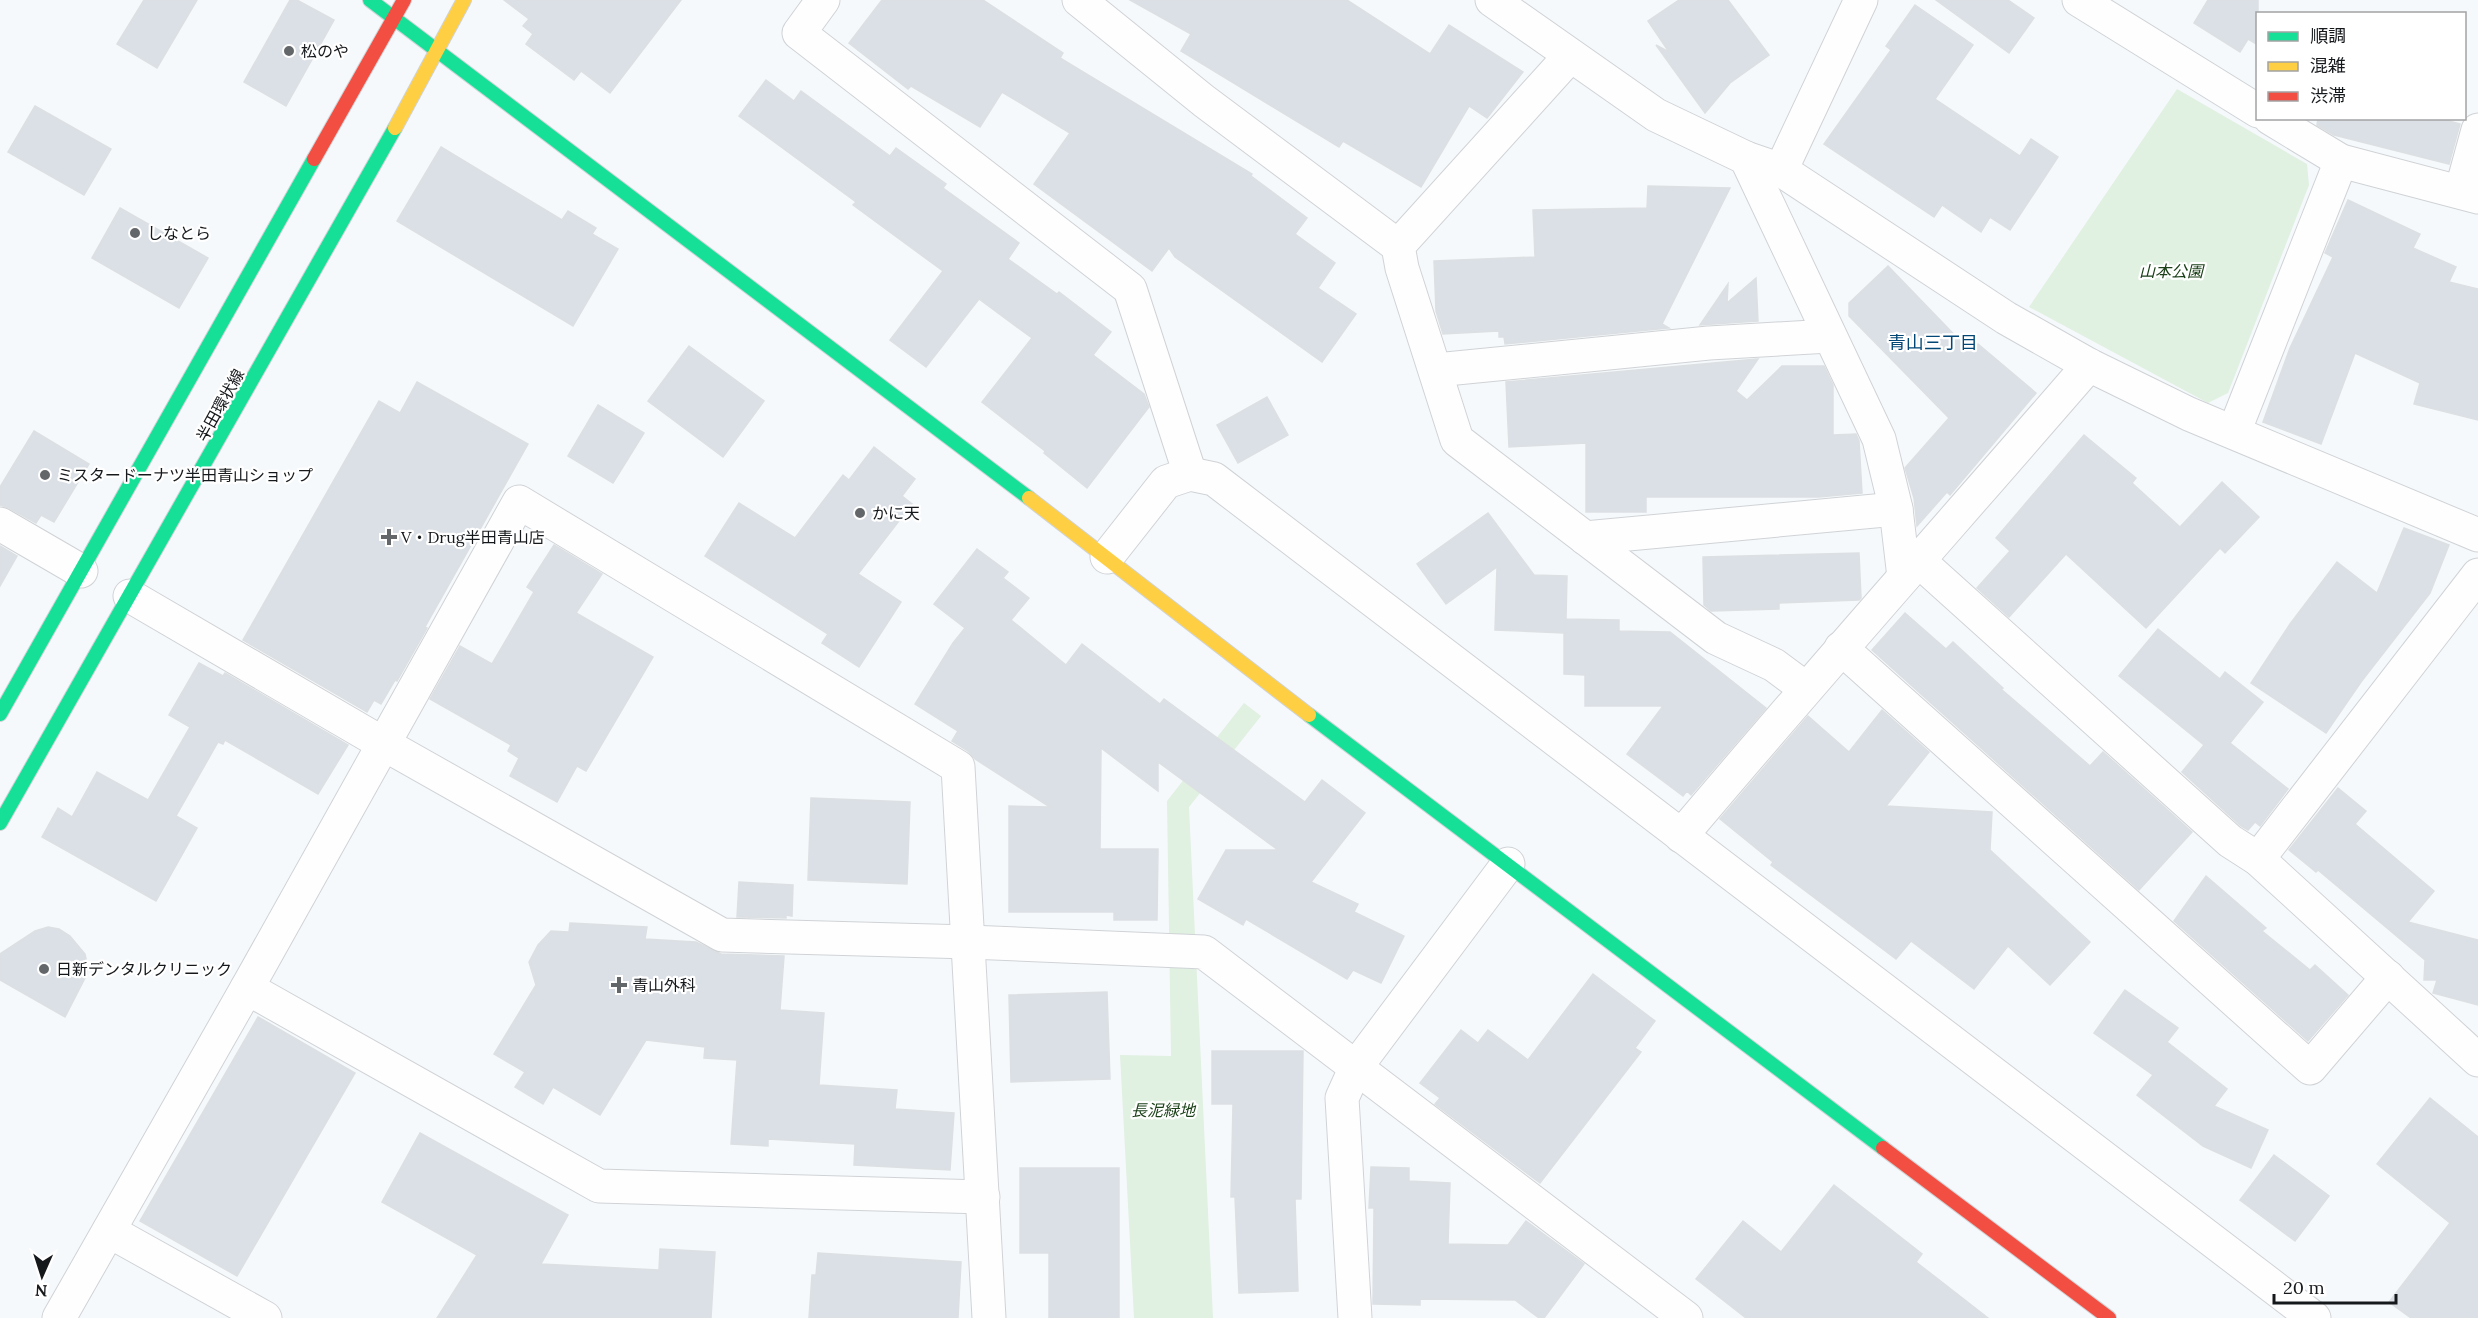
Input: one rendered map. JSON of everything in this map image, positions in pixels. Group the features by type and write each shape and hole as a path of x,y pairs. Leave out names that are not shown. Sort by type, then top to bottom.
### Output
{"street":[{"path":"370,0 1107,557 1271,686 2109,1318"},
{"path":"0,714 404,0"},
{"name":"半田環状線","path":"0,823 391,135 464,0"},
{"path":"824,0 799,33 1130,289 1190,474"},
{"path":"1078,0 1204,101 1398,246 1401,268 1457,440 1716,638 1774,665 1805,688"},
{"path":"1492,0 1656,115 1746,159 1781,170 2006,318 2089,365 2189,414 2478,535"},
{"path":"1781,170 1861,0"},
{"path":"2100,5 2256,110"},
{"path":"1398,246 1570,56"},
{"path":"2273,120 2341,161 2470,194 2478,130"},
{"path":"1746,159 1879,439 1911,569 2230,841 2258,859 2478,1060"},
{"path":"2234,432 2341,161"},
{"path":"1436,370 1709,343 1829,336"},
{"path":"1681,836 1805,688 2089,365"},
{"path":"1107,557 1166,482 1190,474 1214,479 2314,1318"},
{"path":"59,1318 519,502 958,767 989,1318"},
{"path":"1585,538 1896,509"},
{"path":"0,524 81,571"},
{"path":"2258,859 2478,575"},
{"path":"130,596 382,743 722,935 1204,952 1686,1318"},
{"path":"1841,648 2310,1068 2388,977"},
{"path":"1355,1318 1342,1098 1356,1067 1508,864"},
{"path":"247,988 599,1185 983,1197"},
{"path":"109,1231 265,1318"}],"green space":[{"name":"山本公園","path":"2177,89 2307,164 2309,185 2228,393 2208,403 2029,307"},
{"name":"長泥緑地","path":"1244,703 1261,716 1189,807 1213,1318 1134,1318 1120,1055 1171,1056 1167,801"}],"building":[{"path":"144,0 197,0 157,68 117,44"},
{"name":"松のや","path":"290,0 297,0 334,20 286,106 244,82"},
{"path":"504,0 681,0 610,93 581,71 574,80 526,44 533,34 523,26 529,19"},
{"path":"882,0 983,0 1063,53 1060,58 1252,174 1251,176 1307,218 1295,234 1335,263 1318,288 1356,314 1322,362 1175,257 1169,248 1152,271 1034,184 1070,133 1002,92 980,127 911,86 908,89 849,43"},
{"path":"1130,0 1347,0 1430,54 1449,25 1523,72 1487,118 1469,106 1421,187 1343,141 1339,147 1181,51 1191,34"},
{"path":"1679,0 1728,0 1769,55 1730,83 1705,113 1656,45 1669,52 1648,21"},
{"path":"1936,0 2008,0 2034,18 2009,53"},
{"path":"2208,0 2258,0 2256,44 2248,39 2240,52 2194,23"},
{"path":"1915,5 1973,45 1935,99 2020,156 2031,139 2058,157 2010,230 1990,217 1981,232 1942,205 1934,217 1824,144 1891,50 1886,46"},
{"path":"766,80 794,101 801,91 890,156 896,148 946,184 943,188 1019,243 1008,259 1057,294 1059,292 1111,332 1093,355 1144,394 1149,407 1087,488 1044,453 1045,451 982,402 1032,338 979,299 926,367 890,340 943,271 853,205 856,202 739,116"},
{"path":"35,106 111,149 84,195 8,152"},
{"path":"2318,120 2446,120 2460,124 2449,164 2334,135 2317,125"},
{"path":"441,147 562,220 568,211 596,228 592,234 618,249 573,326 397,221"},
{"path":"1648,186 1730,188 1662,324 1669,328 1505,344 1504,337 1499,337 1499,331 1443,334 1436,311 1434,261 1535,257 1533,210 1647,208"},
{"path":"2348,200 2420,234 2413,248 2456,267 2449,282 2478,289 2478,420 2414,404 2420,383 2355,353 2321,444 2263,422 2290,348 2333,257 2325,253"},
{"name":"しなとら","path":"120,208 208,258 179,308 92,258"},
{"path":"1888,266 1971,352 1978,344 2036,393 1950,495 1947,492 1917,526 1914,498 1905,468 1949,418 1849,316 1849,303"},
{"path":"1756,278 1758,321 1700,325 1728,284 1727,303"},
{"path":"689,346 764,401 723,457 648,401"},
{"path":"1758,359 1736,391 1747,400 1782,366 1824,366 1833,385 1833,435 1856,434 1859,441 1862,493 1819,497 1646,497 1646,512 1586,512 1586,443 1509,447 1506,382"},
{"name":"V・Drug半田青山店","path":"417,382 528,444 397,681 395,680 381,704 374,700 367,712 243,640 379,401 400,413"},
{"path":"1267,397 1288,435 1238,463 1217,425"},
{"path":"598,405 644,433 613,483 568,456"},
{"name":"ミスタードーナツ半田青山ショップ","path":"34,431 89,464 54,522 41,515 36,523 0,505 0,487"},
{"path":"2084,435 2136,478 2132,483 2180,527 2222,482 2259,517 2225,553 2220,548 2146,628 2066,554 2009,617 1977,588 2010,551 1996,538"},
{"path":"874,447 915,479 902,496 912,504 858,574 901,602 859,667 822,643 828,634 705,556 739,503 795,538 843,475 849,480"},
{"path":"1488,513 1534,575 1567,576 1566,619 1619,620 1619,631 1670,632 1766,708 1691,795 1687,791 1683,796 1627,754 1663,706 1585,706 1585,675 1564,674 1564,633 1495,630 1497,567 1446,604 1417,564"},
{"path":"2404,528 2449,545 2430,593 2361,682 2326,733 2251,683 2290,624 2337,562 2377,593"},
{"path":"554,545 602,574 576,613 653,657 586,771 577,766 557,802 510,776 519,758 508,751 511,745 430,699 460,646 492,664 534,592 527,587"},
{"path":"0,546 17,556 0,586"},
{"path":"977,549 1008,572 1003,578 1029,598 1011,620 1066,665 1082,644 1160,704 1164,699 1305,802 1322,780 1365,813 1311,882 1358,904 1354,912 1404,936 1381,983 1353,970 1347,979 1246,919 1243,925 1198,899 1226,850 1278,850 1158,762 1158,791 1101,748 1100,849 1158,849 1157,920 1114,920 1114,912 1009,912 1009,806 1050,807 975,759 968,751 952,741 958,731 915,704 965,628 934,604"},
{"path":"1859,553 1861,598 1859,600 1779,603 1779,609 1711,611 1704,605 1703,557"},
{"path":"1905,613 1946,649 1953,642 2003,688 2001,689 2090,766 2103,752 2192,832 2139,890 1872,650"},
{"path":"2158,629 2220,679 2225,672 2263,702 2230,743 2288,789 2260,826 2255,822 2248,830 2241,826 2182,772 2204,745 2119,676"},
{"path":"199,663 223,676 225,673 348,745 318,794 225,740 223,744 218,742 176,816 197,828 156,901 42,837 58,808 72,817 97,772 148,800 190,727 169,715"},
{"path":"1882,710 1929,752 1886,806 1992,812 1990,850 2090,942 2050,985 2008,946 1974,989 1911,941 1896,959 1771,865 1773,862 1720,819 1808,716 1849,752"},
{"path":"2338,788 2366,811 2355,824 2434,891 2408,922 2478,940 2478,1005 2433,993 2437,980 2424,980 2425,960 2318,870 2316,872 2289,850"},
{"path":"811,798 910,802 907,884 808,880"},
{"path":"2206,876 2266,928 2262,931 2310,970 2315,965 2348,995 2308,1041 2174,921"},
{"path":"739,882 793,885 792,916 786,915 786,918 737,917"},
{"path":"570,923 647,927 645,939 696,942 721,954 784,956 780,1010 824,1013 819,1085 897,1090 895,1109 954,1113 950,1170 854,1165 855,1144 768,1139 768,1146 731,1144 737,1060 704,1058 705,1047 646,1040 600,1115 553,1087 543,1104 515,1087 525,1072 494,1054 536,985 529,962 538,945 551,931 569,932"},
{"name":"日新デンタルクリニック","path":"48,927 59,929 70,936 85,954 87,963 87,974 65,1017 0,980 0,954 35,931"},
{"path":"1593,974 1655,1021 1635,1048 1641,1052 1540,1183 1435,1104 1440,1098 1420,1083 1461,1030 1478,1043 1488,1030 1528,1060"},
{"path":"2125,990 2178,1028 2167,1042 2227,1089 2214,1106 2268,1130 2251,1168 2203,1146 2137,1095 2153,1075 2094,1033"},
{"path":"1107,992 1110,1079 1011,1082 1009,995"},
{"path":"258,1017 355,1073 237,1276 140,1221"},
{"path":"1212,1051 1303,1051 1301,1199 1295,1199 1298,1291 1239,1293 1235,1197 1231,1197 1233,1104 1212,1104"},
{"path":"2430,1098 2478,1137 2478,1318 2411,1318 2389,1302 2450,1223 2377,1164"},
{"path":"420,1133 568,1215 541,1264 659,1270 660,1249 715,1252 711,1318 437,1318 477,1255 382,1202"},
{"path":"2274,1155 2329,1196 2295,1241 2240,1200"},
{"path":"1371,1167 1409,1168 1409,1181 1450,1183 1448,1244 1508,1245 1526,1221 1584,1264 1544,1318 1539,1318 1515,1300 1420,1299 1420,1305 1373,1304 1374,1208 1369,1208"},
{"path":"1020,1168 1119,1168 1119,1318 1049,1318 1049,1253 1020,1253"},
{"path":"1834,1185 1922,1254 1916,1262 1988,1318 1746,1318 1696,1279 1743,1221 1781,1252"},
{"path":"818,1253 961,1262 958,1318 809,1318 812,1275 816,1275"}],"traffic: fast":[{"path":"370,0 1029,498"},
{"path":"0,823 395,128"},
{"path":"0,714 314,159"},
{"path":"1309,715 1883,1148"}],"traffic: slow":[{"path":"395,128 464,0"},
{"path":"1029,498 1309,715"}],"traffic: jam":[{"path":"314,159 404,0"},
{"path":"1883,1148 2109,1318"}],"place":[{"name":"松のや","path":"289,51"},
{"name":"しなとら","path":"135,233"},
{"name":"ミスタードーナツ半田青山ショップ","path":"45,475"},
{"name":"かに天","path":"860,513"},
{"name":"V・Drug半田青山店","path":"389,537"},
{"name":"日新デンタルクリニック","path":"44,969"},
{"name":"青山外科","path":"619,985"}],"district":[{"name":"青山三丁目","path":"1933,342"}]}
